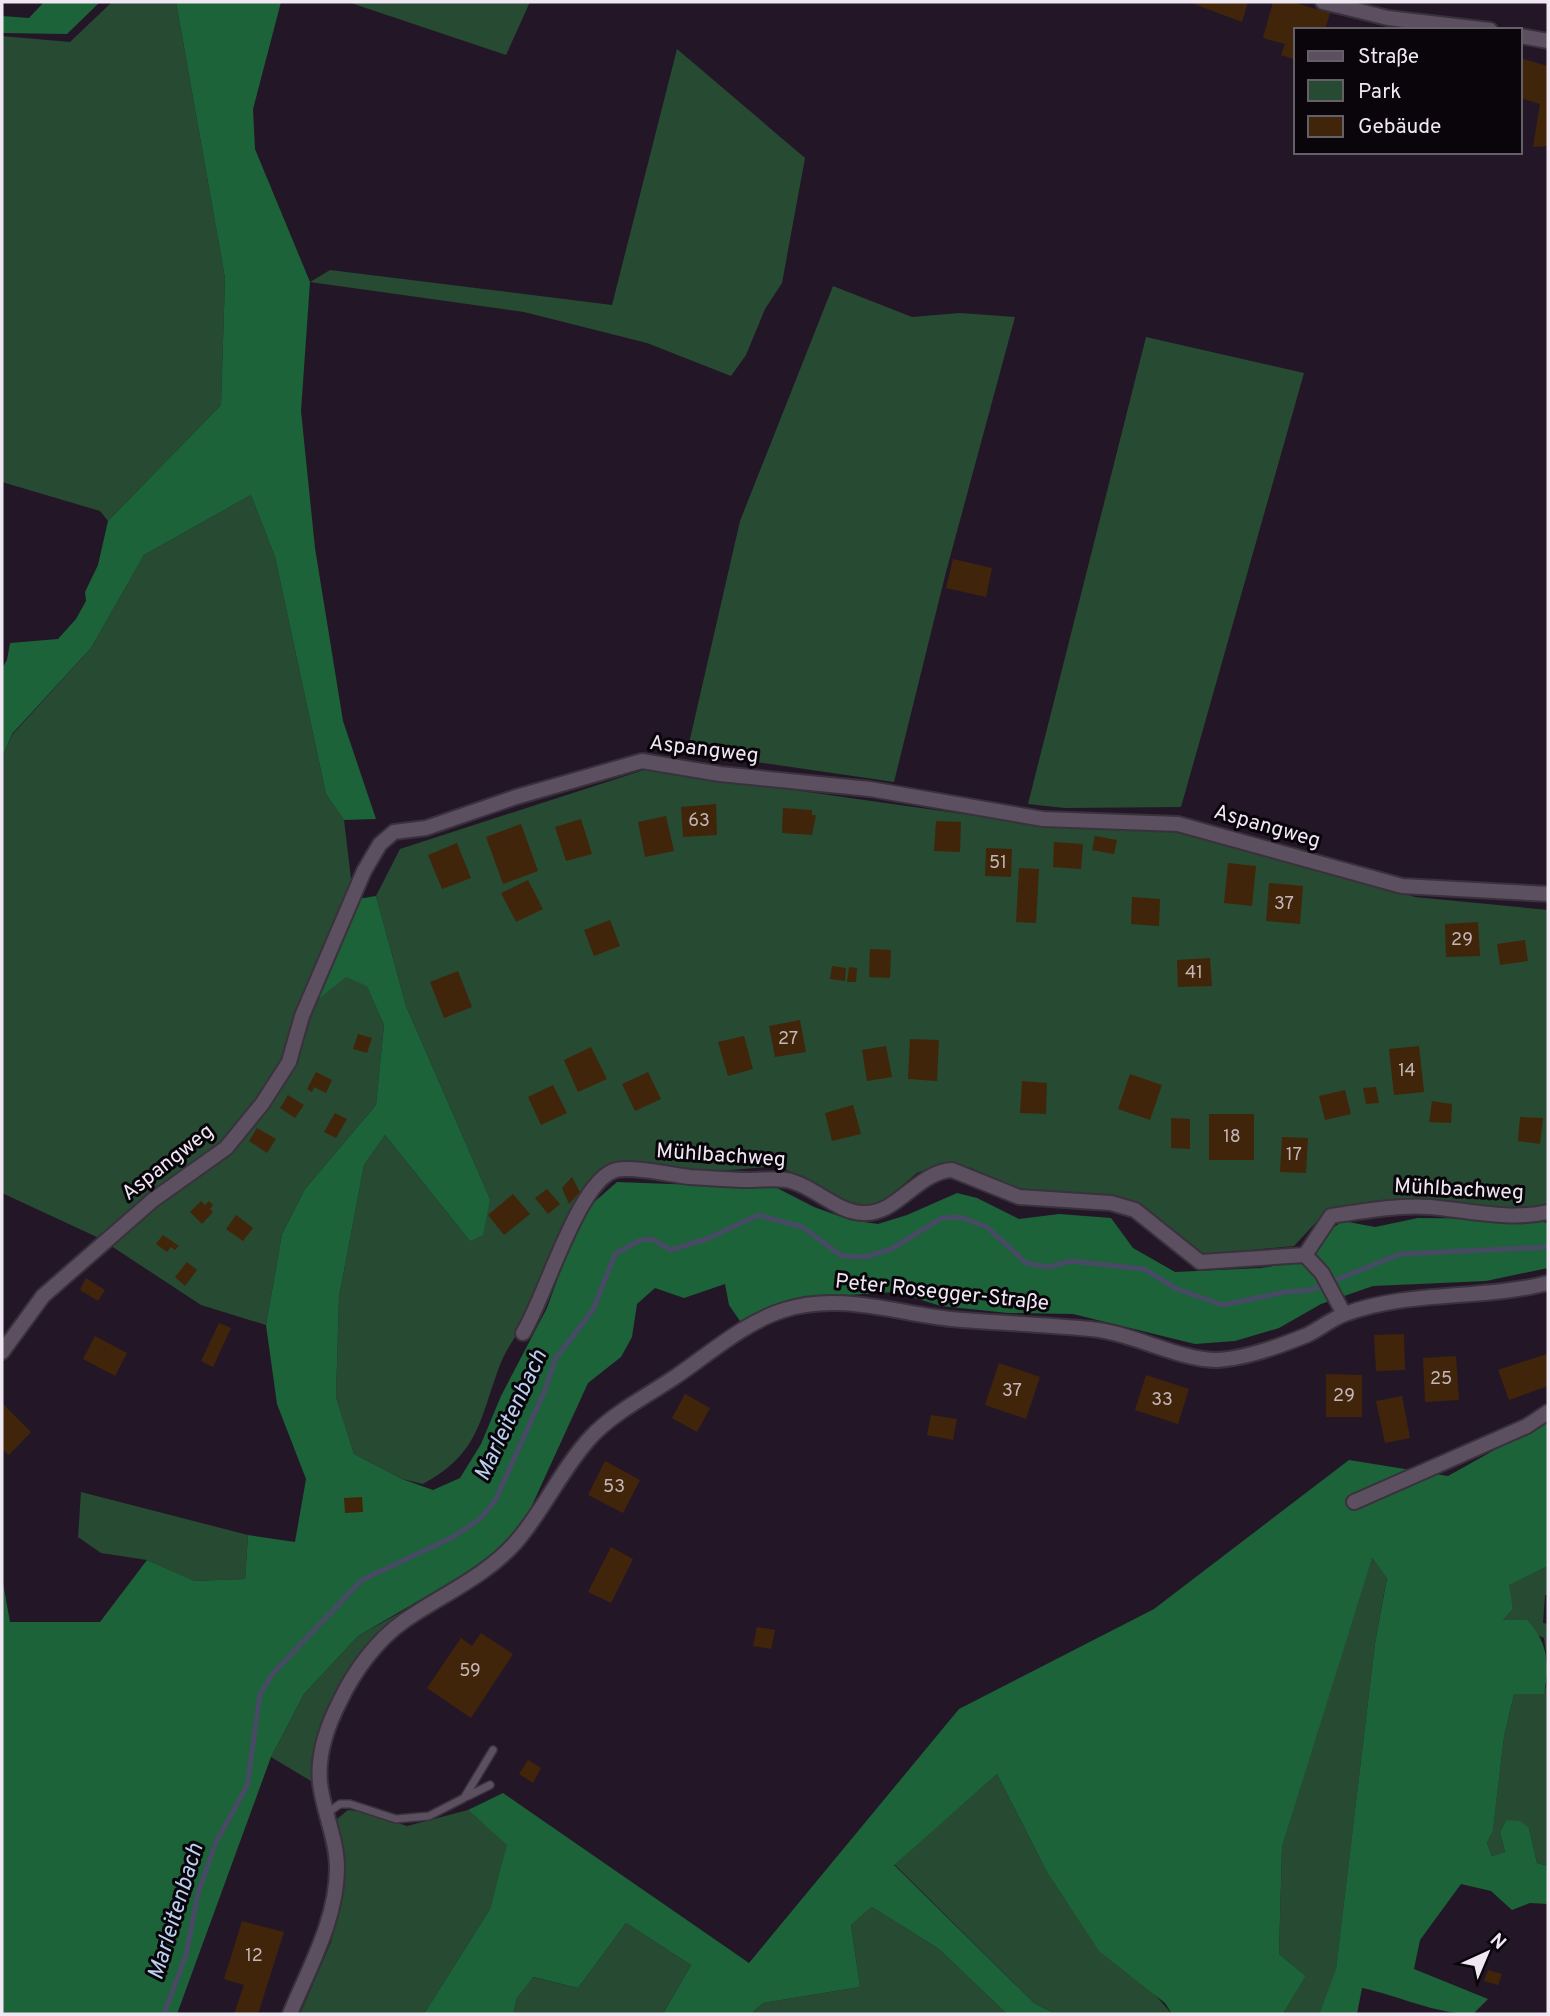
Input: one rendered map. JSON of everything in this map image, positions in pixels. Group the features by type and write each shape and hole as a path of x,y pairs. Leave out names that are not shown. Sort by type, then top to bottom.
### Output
{"street":[{"path":"1324,2 1388,18 1473,28"},
{"path":"1522,36 1548,41"},
{"name":"Aspangweg","path":"2,1353 44,1296 153,1200 226,1148 262,1104 289,1062 302,1016 364,871 380,845 394,832 426,828 642,761 720,774 870,789 1043,819 1178,824 1402,886 1548,894"},
{"name":"Mühlbachweg","path":"523,1334 541,1300 574,1216 601,1181 620,1170 729,1180 779,1179 802,1183 841,1207 862,1213 882,1209 920,1181 952,1170 1019,1197 1111,1203 1135,1210 1200,1262 1305,1255 1331,1216 1384,1208 1428,1207 1519,1215 1548,1212"},
{"path":"1305,1255 1322,1273 1344,1314"},
{"name":"Peter Rosegger-Straße","path":"290,2014 321,1940 332,1904 337,1867 320,1785 320,1758 329,1724 342,1696 375,1647 401,1623 491,1566 517,1542 598,1430 750,1326 779,1311 810,1303 852,1301 901,1312 962,1320 1094,1329 1132,1336 1184,1354 1212,1360 1239,1357 1308,1335 1344,1314 1405,1300 1470,1296 1548,1283"},
{"path":"1354,1502 1527,1426 1548,1412"}],"lane":[{"path":"464,1798 493,1750"},
{"path":"327,1813 340,1804 350,1804 396,1819 419,1818 490,1785"}],"green space":[{"path":"44,2 100,2 67,34 2,33 2,16 29,18"},
{"path":"112,2 176,2 225,278 221,405 108,521 100,511 2,482 2,36 70,42"},
{"path":"176,2 281,2 253,109 255,149 310,282 301,411 315,548 343,721 376,819 344,820 326,794 275,557 251,495 144,555 91,648 12,734 2,759 2,668 7,660 10,643 58,639 76,619 86,601 85,592 98,565 108,521 221,405 225,278"},
{"path":"348,2 530,2 506,55"},
{"path":"677,49 805,158 782,283 765,309 746,355 731,376 647,343 524,312 310,282 330,270 612,305"},
{"path":"833,286 912,317 960,313 1015,317 946,572 894,782 687,752 740,521"},
{"path":"1146,337 1304,373 1181,807 1065,808 1028,804"},
{"path":"251,495 275,557 326,794 344,820 352,887 316,1001 346,976 367,985 384,1025 376,1105 305,1189 282,1234 266,1325 201,1305 99,1238 2,1193 2,759 12,735 91,648 144,555"},
{"path":"647,769 1040,825 1180,829 1415,897 1548,910 1548,1206 1502,1210 1415,1199 1358,1207 1322,1216 1294,1246 1199,1255 1149,1212 1022,1192 971,1168 938,1165 917,1173 880,1204 865,1207 849,1205 780,1166 696,1173 619,1163 610,1165 569,1216 545,1282 535,1289 538,1299 500,1365 475,1434 467,1447 442,1472 423,1484 402,1479 354,1454 336,1397 339,1297 364,1165 385,1135 470,1241 490,1199 406,1006 376,896 400,849"},
{"path":"376,896 406,1006 490,1199 483,1235 470,1241 385,1135 364,1165 339,1297 336,1397 354,1454 402,1479 433,1490 460,1478 481,1444 501,1396 547,1308 575,1231 593,1203 617,1182 777,1188 814,1207 850,1220 878,1224 907,1215 957,1193 977,1198 1019,1219 1059,1214 1111,1218 1133,1248 1175,1272 1261,1268 1300,1262 1313,1257 1328,1231 1343,1221 1375,1227 1418,1218 1529,1219 1548,1223 1548,1268 1486,1281 1373,1286 1321,1304 1279,1328 1235,1341 1195,1344 1073,1314 1008,1313 941,1306 895,1292 803,1298 742,1324 729,1305 725,1284 684,1298 655,1288 637,1304 632,1337 621,1357 588,1383 523,1525 487,1561 358,1636 304,1694 271,1757 177,2014 2,2014 2,1577 10,1622 100,1622 147,1560 194,1581 245,1579 248,1535 295,1542 306,1479 277,1404 266,1325 282,1234 305,1189 376,1105 384,1025 367,986 346,977 315,1002 352,900"},
{"path":"1548,1420 1548,1566 1509,1585 1513,1609 1503,1620 1527,1620 1534,1628 1546,1654 1546,1683 1544,1694 1514,1694 1504,1737 1493,1830 1487,1843 1492,1856 1505,1852 1500,1832 1506,1820 1520,1821 1529,1828 1537,1863 1548,1866 1548,1904 1530,1903 1512,1910 1491,1891 1461,1884 1420,1940 1414,1969 1488,1999 1473,2014 1431,2008 1362,1988 1357,2014 1319,2014 1336,1969 1375,1643 1387,1578 1372,1558 1282,1847 1279,1954 1306,1976 1283,2014 1172,2014 1165,2003 1099,1951 1046,1870 997,1774 894,1865 1034,2003 1055,2014 1007,2014 939,1949 872,1907 851,1925 860,1987 763,2003 751,2014 663,2014 691,1965 626,1923 578,1988 533,1977 517,1998 513,2014 424,2014 490,1909 507,1845 468,1810 503,1793 749,1963 959,1709 1154,1609 1349,1460 1448,1476"},
{"path":"81,1492 248,1535 245,1579 193,1581 147,1560 101,1553 78,1537"},
{"path":"1371,1557 1387,1577 1375,1643 1336,1970 1319,2014 1283,2014 1306,1976 1279,1954 1282,1847"},
{"path":"1548,1566 1548,1595 1545,1595 1543,1623 1548,1624 1548,1664 1544,1638 1503,1620 1513,1609 1508,1585"},
{"path":"405,1610 344,1707 311,1781 271,1757 304,1694 358,1636"},
{"path":"1548,1682 1548,1866 1537,1863 1529,1828 1506,1820 1500,1832 1505,1852 1492,1856 1487,1843 1493,1829 1504,1737 1514,1694 1543,1694"},
{"path":"997,1774 1046,1870 1172,2014 1055,2014 1034,2003 894,1864"},
{"path":"348,1810 365,1812 407,1826 468,1810 508,1845 490,1909 424,2014 300,2014 331,1942 345,1885 337,1819"},
{"path":"872,1907 939,1949 1007,2014 751,2014 763,2003 860,1987 851,1925"},
{"path":"626,1923 691,1965 663,2014 513,2014 517,1998 532,1977 578,1988"}],"building":[{"path":"1194,2 1248,2 1242,22"},
{"path":"1273,2 1292,2 1330,13 1326,28 1294,28 1294,59 1281,55 1285,44 1263,38"},
{"path":"1522,59 1548,66 1548,146 1533,147 1540,104 1522,99"},
{"path":"953,559 992,568 986,597 946,588"},
{"path":"716,804 717,835 683,837 681,807"},
{"path":"783,808 812,810 812,815 816,815 812,835 782,833"},
{"path":"666,816 674,851 645,857 638,822"},
{"path":"581,819 592,854 566,861 555,827"},
{"path":"936,821 961,822 960,852 934,851"},
{"path":"521,824 538,871 503,884 486,837"},
{"path":"1095,836 1117,840 1114,854 1092,850"},
{"path":"1054,842 1083,844 1081,869 1053,867"},
{"path":"457,843 471,878 442,889 428,855"},
{"path":"986,848 1012,849 1011,877 985,876"},
{"path":"1228,863 1256,866 1252,906 1224,903"},
{"path":"1019,868 1039,869 1036,923 1016,922"},
{"path":"528,880 543,909 516,922 501,893"},
{"path":"1269,883 1303,886 1300,924 1266,921"},
{"path":"1132,897 1160,899 1159,926 1131,924"},
{"path":"610,920 620,946 594,956 584,930"},
{"path":"1478,922 1480,956 1446,957 1445,924"},
{"path":"1525,940 1528,961 1500,965 1497,944"},
{"path":"870,949 891,950 890,978 869,977"},
{"path":"1210,958 1212,986 1178,987 1177,960"},
{"path":"832,966 846,968 845,981 830,979"},
{"path":"849,967 857,968 856,982 847,982"},
{"path":"458,971 472,1007 444,1018 430,982"},
{"path":"800,1020 806,1052 775,1057 769,1026"},
{"path":"358,1034 372,1038 367,1053 353,1049"},
{"path":"744,1036 753,1069 728,1076 718,1042"},
{"path":"910,1039 939,1040 937,1081 908,1079"},
{"path":"886,1046 892,1077 867,1081 862,1050"},
{"path":"1419,1046 1424,1092 1394,1095 1389,1049"},
{"path":"591,1047 607,1079 578,1092 564,1060"},
{"path":"316,1072 332,1080 326,1093 314,1087 312,1092 307,1089"},
{"path":"648,1072 661,1099 635,1111 622,1084"},
{"path":"1130,1074 1162,1085 1150,1120 1118,1109"},
{"path":"1022,1081 1047,1083 1046,1114 1020,1113"},
{"path":"553,1085 567,1113 541,1125 528,1097"},
{"path":"1376,1087 1379,1103 1366,1104 1363,1088"},
{"path":"1345,1090 1351,1114 1325,1120 1319,1096"},
{"path":"288,1095 304,1105 295,1118 280,1108"},
{"path":"1432,1101 1452,1104 1451,1123 1429,1122"},
{"path":"853,1105 861,1134 832,1141 825,1113"},
{"path":"335,1113 347,1119 336,1138 324,1132"},
{"path":"1209,1114 1254,1114 1254,1160 1209,1160"},
{"path":"1520,1117 1543,1118 1540,1144 1518,1141"},
{"path":"1171,1118 1190,1119 1190,1149 1171,1148"},
{"path":"257,1128 276,1139 267,1153 249,1141"},
{"path":"1282,1137 1308,1138 1306,1173 1280,1172"},
{"path":"572,1177 580,1192 569,1204 562,1188"},
{"path":"547,1189 560,1204 548,1214 535,1198"},
{"path":"513,1194 530,1214 504,1235 488,1215"},
{"path":"201,1201 205,1205 209,1201 213,1205 210,1209 213,1212 202,1224 190,1212"},
{"path":"236,1215 253,1228 243,1241 226,1229"},
{"path":"163,1235 179,1246 175,1250 171,1247 167,1252 156,1244"},
{"path":"187,1262 197,1270 185,1286 175,1277"},
{"path":"86,1278 105,1290 98,1301 80,1290"},
{"path":"219,1323 231,1328 213,1367 201,1361"},
{"path":"1404,1334 1405,1370 1376,1371 1374,1335"},
{"path":"95,1336 127,1353 115,1376 83,1359"},
{"path":"1547,1354 1548,1386 1509,1400 1498,1370"},
{"path":"1456,1356 1459,1400 1425,1402 1423,1358"},
{"path":"999,1363 1040,1377 1026,1419 985,1405"},
{"path":"1326,1374 1362,1375 1362,1417 1326,1417"},
{"path":"1146,1375 1189,1389 1178,1424 1135,1410"},
{"path":"685,1394 710,1408 697,1432 672,1418"},
{"path":"1402,1396 1410,1438 1385,1443 1376,1401"},
{"path":"2,1403 31,1432 9,1455 2,1449"},
{"path":"931,1415 957,1419 953,1440 927,1435"},
{"path":"605,1461 640,1480 623,1513 588,1495"},
{"path":"362,1497 363,1512 345,1513 344,1498"},
{"path":"611,1547 633,1559 611,1603 588,1592"},
{"path":"757,1627 775,1630 771,1649 753,1646"},
{"path":"481,1633 513,1654 471,1718 427,1688 461,1638 472,1646"},
{"path":"528,1760 541,1768 533,1783 519,1774"},
{"path":"242,1921 284,1932 258,2014 234,2014 244,1985 224,1979"},
{"path":"1488,1970 1502,1974 1498,1985 1484,1981"}],"waterway":[{"name":"Marleitenbach","path":"164,2014 186,1955 198,1893 216,1842 247,1786 260,1694 273,1673 362,1580 453,1537 480,1519 495,1501 545,1390 555,1359 593,1310 615,1254 640,1240 652,1239 671,1250 709,1238 758,1215 802,1227 842,1256 865,1257 891,1249 942,1218 960,1217 987,1227 1026,1263 1048,1267 1071,1261 1144,1269 1177,1289 1223,1305 1285,1292 1311,1290 1400,1254 1548,1247"}]}
